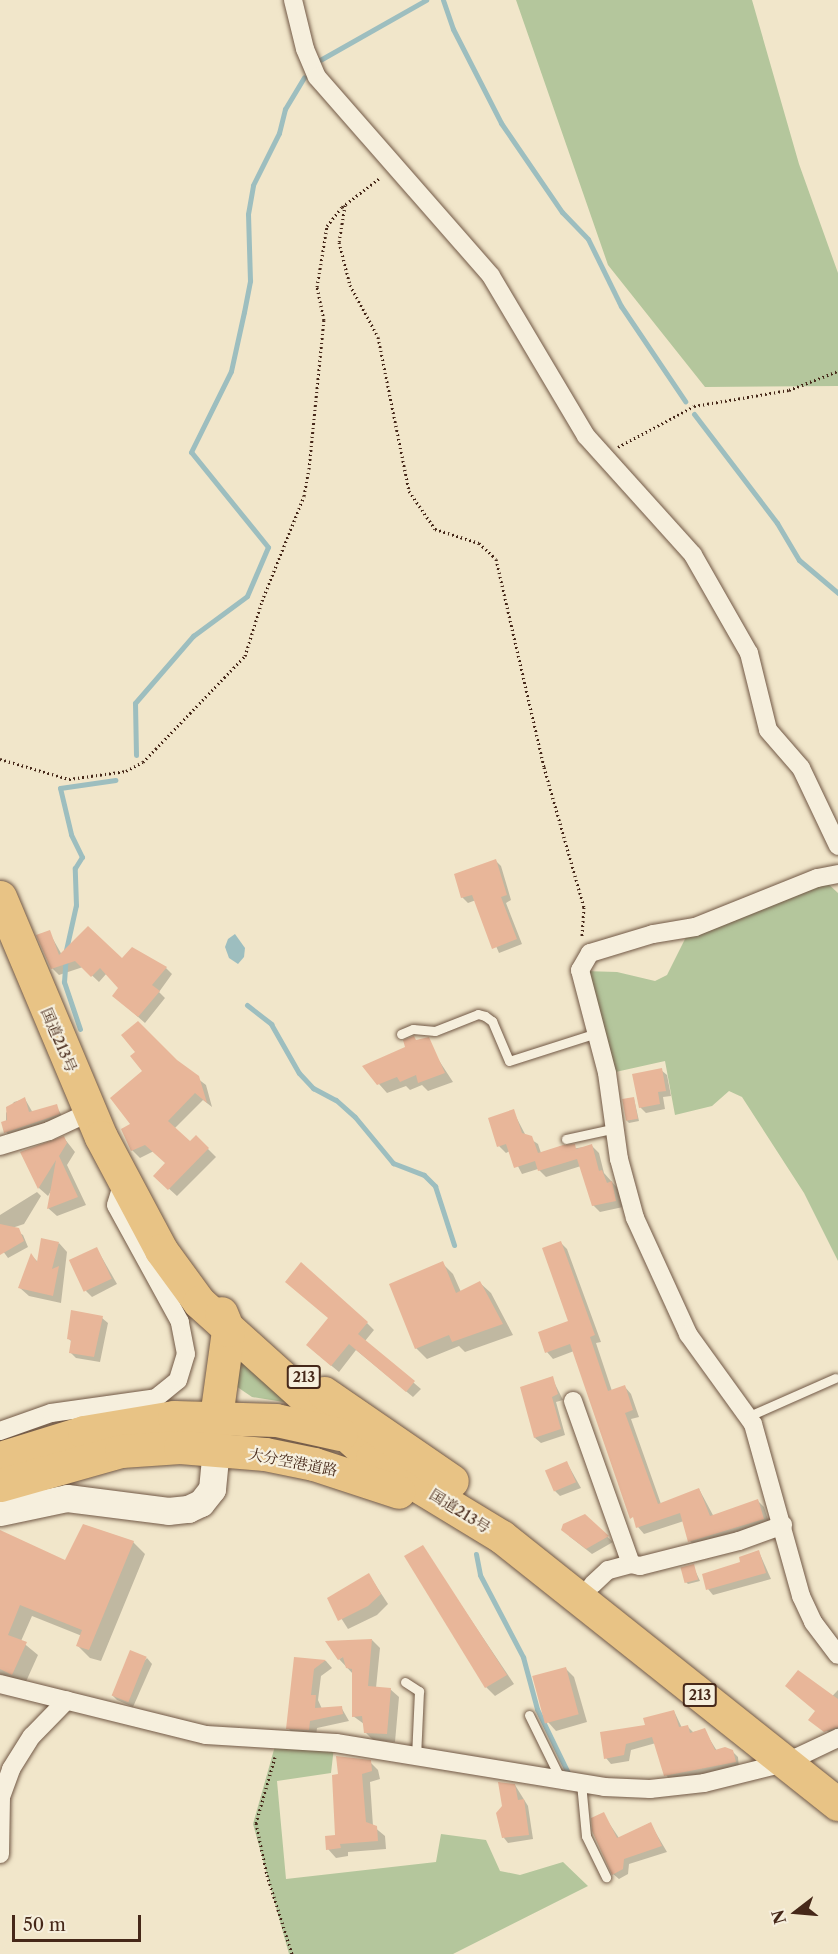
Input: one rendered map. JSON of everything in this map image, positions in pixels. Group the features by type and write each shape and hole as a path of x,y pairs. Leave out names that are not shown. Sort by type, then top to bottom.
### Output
{"highway":[{"name":"国道213号","path":"0,897 90,1112 123,1182 176,1274 199,1302 344,1435 384,1466 479,1521 561,1586 797,1758 838,1776"},
{"name":"国道213号","path":"123,1182 180,1256 251,1330 314,1385 507,1517 593,1584 797,1758 838,1804"},
{"path":"180,1256 197,1289 224,1316 228,1330 216,1416"},
{"path":"199,1302 211,1341 216,1448"},
{"name":"213","path":"0,1458 110,1426 216,1416 276,1420 344,1435 384,1447 444,1476"},
{"name":"大分空港道路","path":"0,1485 121,1451 216,1448 314,1464 368,1479 463,1523 561,1586"}],"street":[{"path":"293,0 304,49 317,78 491,276 602,457 693,555 749,653 768,730 801,768 838,846"},
{"path":"838,874 817,878 695,927 653,934 587,957 580,979 597,1033 629,1202 672,1302 701,1354 748,1416 763,1452 807,1609 838,1655"},
{"path":"0,1146 32,1138 90,1112"},
{"path":"0,1431 51,1413 156,1398 178,1380 186,1354 180,1322 116,1205 123,1182"},
{"path":"573,1401 631,1564"},
{"path":"0,1512 67,1498 168,1511 188,1509 201,1503 212,1489 216,1448"},
{"path":"593,1584 608,1570 631,1564 640,1566 739,1542 783,1525"},
{"path":"0,1684 206,1735 280,1742 336,1743 581,1783 650,1789 704,1783 797,1758 838,1738"},
{"path":"0,1854 1,1797 12,1769 32,1736 67,1700"}],"lane":[{"path":"401,1034 413,1029 435,1031 478,1014 492,1020 509,1060 597,1033"},
{"path":"566,1139 616,1128"},
{"path":"748,1416 835,1378"},
{"path":"405,1682 419,1691 416,1756"},
{"path":"529,1715 561,1780"},
{"path":"581,1783 586,1836 606,1877"}],"path":[{"path":"0,759 69,778 126,771 143,762 245,656 261,601 304,496 324,320 318,274 327,226 345,204 395,167"},
{"path":"345,204 339,242 350,285 378,336 409,491 435,529 480,543 496,559 544,767 584,907 582,942 587,957"},
{"path":"602,457 684,410 789,390 838,371"},
{"path":"280,1742 256,1823 267,1875 292,1954"}],"green space":[{"path":"516,0 752,0 799,164 838,273 838,386 705,387 608,265"},
{"path":"825,881 838,893 838,1261 804,1193 742,1097 729,1091 712,1106 675,1115 665,1061 611,1073 584,971 617,972 655,981 667,975 688,933"},
{"path":"234,1352 290,1403 252,1397 230,1382"},
{"path":"275,1746 334,1747 331,1773 277,1781 286,1879 436,1862 441,1834 486,1840 500,1871 520,1875 563,1862 588,1886 453,1954 289,1954 253,1824"}],"water":[{"path":"235,934 245,948 244,957 238,964 229,958 225,947 228,939"}],"building":[{"path":"496,859 507,895 501,897 517,939 492,949 472,895 461,898 454,874"},
{"path":"88,926 122,958 132,947 167,967 152,985 160,991 138,1017 112,996 118,988 100,968 91,977 75,961 51,969 36,935 50,930 59,955"},
{"path":"138,1021 177,1060 199,1076 207,1103 195,1093 168,1121 190,1141 196,1135 209,1148 168,1190 153,1176 165,1163 145,1145 131,1151 121,1129 130,1124 110,1098 142,1071 130,1056 135,1052 121,1035"},
{"path":"414,1036 416,1040 429,1037 445,1073 418,1083 416,1075 400,1082 397,1077 377,1085 362,1066 405,1047 403,1040"},
{"path":"662,1068 666,1091 658,1092 660,1104 639,1108 632,1074"},
{"path":"25,1097 29,1112 57,1104 60,1114 4,1133 1,1122 7,1120 6,1107"},
{"path":"634,1097 638,1119 626,1121 622,1099"},
{"path":"514,1109 522,1133 532,1136 538,1153 563,1145 575,1144 576,1149 592,1144 599,1171 602,1170 607,1183 612,1181 616,1201 592,1206 577,1159 538,1171 535,1161 514,1168 506,1144 497,1147 488,1118"},
{"path":"64,1136 67,1143 59,1156 78,1197 47,1209 56,1160 38,1189 20,1152"},
{"path":"0,1224 19,1228 24,1241 0,1255"},
{"path":"41,1238 59,1242 52,1269 59,1266 53,1296 18,1288 31,1253 37,1262"},
{"path":"561,1241 595,1335 590,1337 608,1391 625,1385 633,1410 625,1413 658,1504 699,1488 710,1516 758,1499 764,1519 688,1542 680,1513 636,1528 633,1517 630,1519 570,1344 545,1353 538,1332 568,1321 542,1248"},
{"path":"97,1247 112,1279 84,1292 69,1260"},
{"path":"443,1261 456,1293 480,1281 503,1324 452,1342 449,1335 415,1349 389,1284"},
{"path":"301,1262 368,1322 358,1334 415,1381 406,1392 349,1344 331,1366 306,1345 328,1318 285,1282"},
{"path":"71,1310 103,1316 94,1357 69,1353 71,1340 67,1339"},
{"path":"553,1376 558,1394 552,1397 561,1429 534,1438 520,1387"},
{"path":"567,1461 576,1482 554,1492 545,1470"},
{"path":"585,1514 609,1536 586,1549 561,1530 563,1524"},
{"path":"83,1524 134,1541 89,1650 76,1646 82,1630 20,1605 8,1635 27,1642 12,1675 0,1669 0,1530 65,1560"},
{"path":"423,1545 507,1675 485,1688 404,1556"},
{"path":"759,1550 766,1573 706,1590 702,1574 740,1562 739,1557"},
{"path":"694,1564 698,1579 685,1583 680,1568"},
{"path":"369,1573 381,1594 368,1606 338,1621 327,1598"},
{"path":"372,1639 368,1686 391,1688 387,1734 364,1733 362,1716 352,1717 352,1669 346,1668 343,1657 338,1660 325,1641"},
{"path":"130,1650 147,1657 128,1702 112,1695"},
{"path":"294,1657 326,1660 314,1669 311,1695 316,1695 315,1708 342,1706 343,1714 310,1721 309,1730 286,1729"},
{"path":"566,1667 579,1714 545,1723 532,1676"},
{"path":"798,1670 838,1699 838,1727 824,1732 808,1720 815,1711 785,1686"},
{"path":"674,1710 679,1727 688,1725 690,1733 705,1728 715,1750 725,1747 733,1750 736,1762 664,1776 652,1737 626,1744 624,1755 604,1759 600,1732 645,1725 643,1718"},
{"path":"336,1756 371,1760 372,1771 362,1774 366,1822 377,1826 378,1841 340,1844 341,1848 326,1850 325,1836 335,1835 332,1775 338,1774"},
{"path":"498,1782 515,1784 518,1800 524,1799 529,1835 502,1838 496,1813 502,1806"},
{"path":"604,1812 617,1838 651,1822 662,1846 624,1859 623,1869 612,1875 592,1831 591,1818"}],"waterway":[{"path":"320,60 426,0"},
{"path":"443,0 453,29 501,123 562,212 588,239 621,306 685,401"},
{"path":"136,755 135,703 193,636 247,596 268,547 191,452 231,371 250,281 248,214 253,185 279,133 285,109 304,77"},
{"path":"694,414 777,523 799,560 838,593"},
{"path":"80,1029 64,982 66,950 76,905 75,868 82,857 71,834 60,788 115,780"},
{"path":"247,1005 271,1024 299,1073 313,1088 336,1100 355,1117 393,1163 424,1175 435,1186 454,1245"},
{"path":"476,1554 480,1575 523,1657 537,1709 570,1777"}]}
